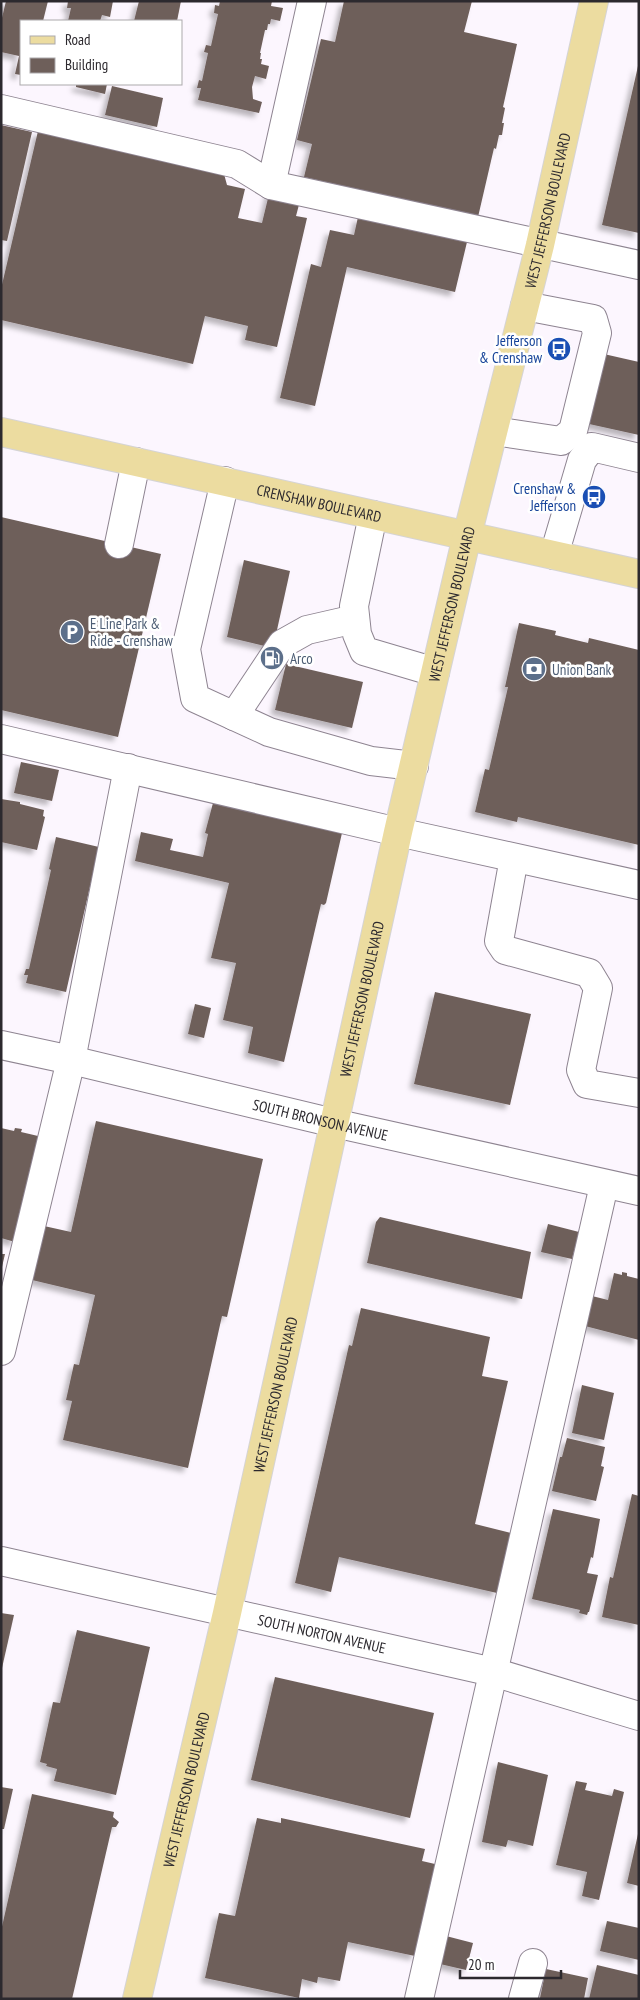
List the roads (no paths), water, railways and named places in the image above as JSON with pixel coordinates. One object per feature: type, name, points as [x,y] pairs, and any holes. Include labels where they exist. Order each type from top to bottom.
[{"type":"main road","name":"WEST JEFFERSON BOULEVARD","points":[[137,1999],[227,1613],[398,832],[467,536],[540,244],[594,1]]},
{"type":"main road","name":"CRENSHAW BOULEVARD","points":[[1,432],[639,574]]},
{"type":"street","points":[[271,185],[312,1]]},
{"type":"street","points":[[1,109],[238,164],[271,185],[639,265]]},
{"type":"street","points":[[525,306],[593,318],[597,333],[573,431],[561,441]]},
{"type":"street","points":[[494,430],[561,441],[582,460]]},
{"type":"street","points":[[554,555],[582,460],[592,447],[639,458]]},
{"type":"street","points":[[118,544],[136,462]]},
{"type":"street","points":[[225,481],[186,649],[195,698],[269,732],[371,761],[414,766]]},
{"type":"street","points":[[372,515],[354,606],[357,634],[364,651],[435,672]]},
{"type":"street","points":[[234,716],[282,644],[307,630],[356,619]]},
{"type":"street","points":[[1,738],[398,832],[639,885]]},
{"type":"street","points":[[1,1352],[71,1060],[128,768]]},
{"type":"street","points":[[514,858],[500,941],[506,950],[589,974],[598,988],[581,1070],[587,1084],[639,1093]]},
{"type":"street","name":"SOUTH BRONSON AVENUE","points":[[1,1045],[604,1185],[639,1191]]},
{"type":"street","points":[[419,1999],[604,1185]]},
{"type":"street","name":"SOUTH NORTON AVENUE","points":[[1,1561],[493,1672],[639,1716]]},
{"type":"street","points":[[523,1999],[533,1963]]},
{"type":"place","name":"Jefferson & Crenshaw","points":[[559,349]]},
{"type":"place","name":"Crenshaw & Jefferson","points":[[594,497]]},
{"type":"place","name":"E Line Park & Ride - Crenshaw","points":[[72,632]]},
{"type":"place","name":"Arco","points":[[272,658]]},
{"type":"place","name":"Union Bank","points":[[534,669]]}]
